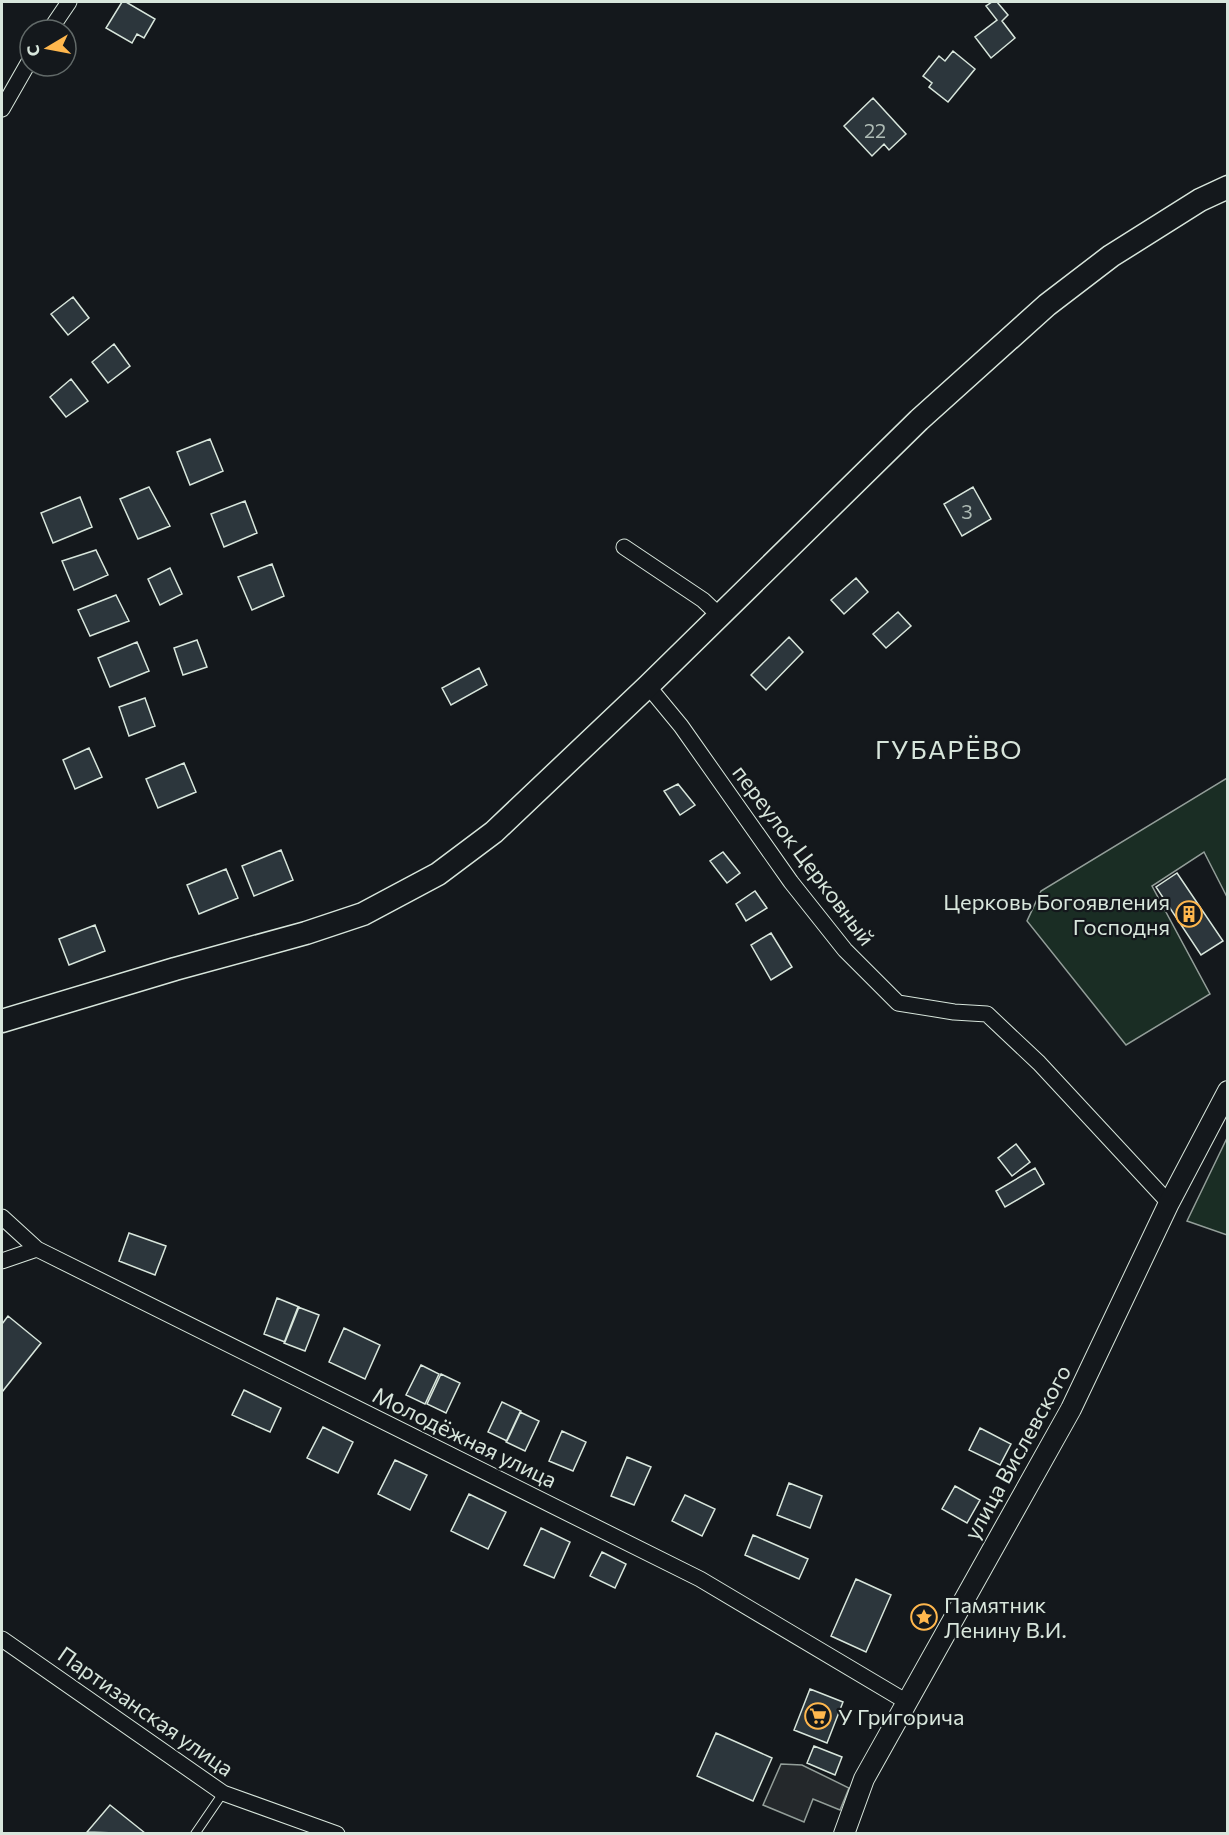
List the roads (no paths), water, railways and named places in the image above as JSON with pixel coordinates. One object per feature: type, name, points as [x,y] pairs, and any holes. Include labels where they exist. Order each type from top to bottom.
[{"type":"main road","points":[[2,1021],[175,969],[306,933],[363,914],[438,874],[494,832],[648,686],[919,420],[1047,305],[1111,255],[1200,200],[1227,187]]},
{"type":"street","points":[[58,18],[69,2]]},
{"type":"street","points":[[2,109],[20,78]]},
{"type":"street","points":[[624,547],[703,600],[720,616]]},
{"type":"street","name":"переулок Церковный","points":[[648,686],[681,726],[798,891],[845,950],[898,1003],[954,1012],[987,1014],[1039,1063],[1169,1203]]},
{"type":"street","name":"улица Вислевского","points":[[844,1833],[864,1779],[1071,1409],[1169,1203],[1227,1091]]},
{"type":"street","name":"Молодёжная улица","points":[[2,1217],[37,1249],[700,1579],[907,1702]]},
{"type":"street","points":[[2,1261],[37,1249]]},
{"type":"street","name":"Партизанская улица","points":[[2,1639],[223,1793],[304,1827],[338,1833]]},
{"type":"lane","points":[[195,1833],[223,1793]]},
{"type":"place","name":"Церковь Богоявления Господня","points":[[1189,914]]},
{"type":"place","name":"Памятник Ленину В.И.","points":[[924,1617]]},
{"type":"place","name":"У Григорича","points":[[818,1716]]},
{"type":"district","name":"ГУБАРЁВО","points":[[949,748]]}]
